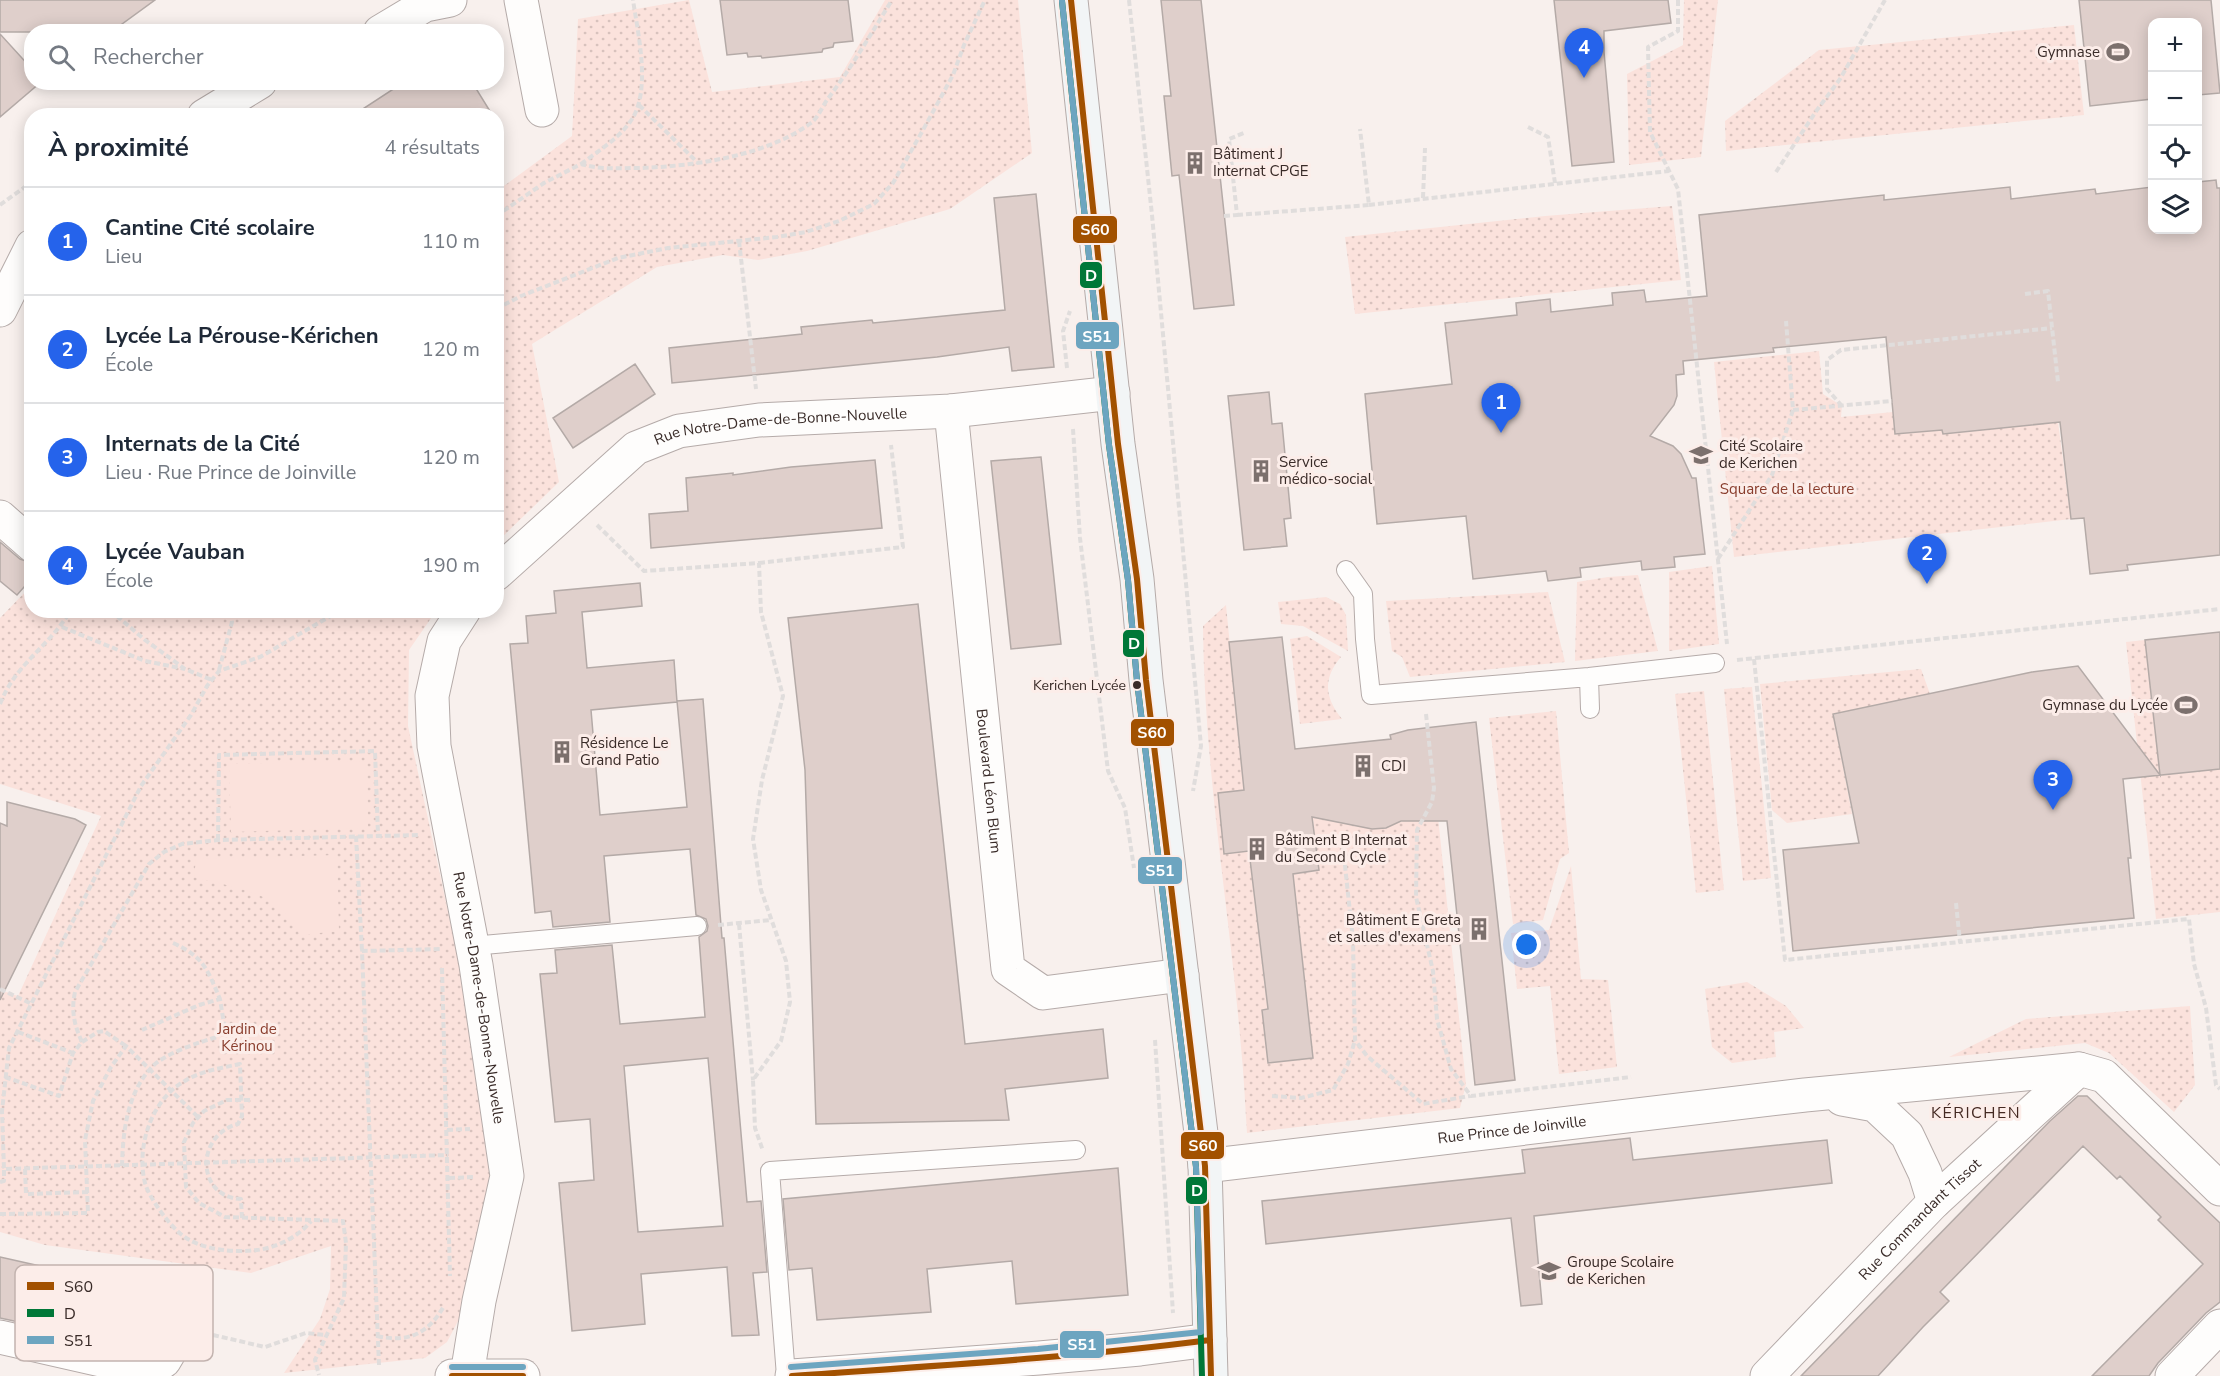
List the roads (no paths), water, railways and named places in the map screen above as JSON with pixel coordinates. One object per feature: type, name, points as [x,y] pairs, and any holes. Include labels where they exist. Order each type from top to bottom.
[{"type":"main road","points":[[1071,0],[1118,444],[1137,579],[1146,680],[1205,1166],[1211,1376]]},
{"type":"street","points":[[393,24],[425,5],[450,0]]},
{"type":"street","points":[[521,0],[542,110]]},
{"type":"street","points":[[217,108],[247,90]]},
{"type":"street","points":[[0,309],[24,262]]},
{"type":"street","name":"Rue Notre-Dame-de-Bonne-Nouvelle","points":[[504,567],[636,448],[679,430],[759,420],[951,411],[1113,393]]},
{"type":"street","name":"Boulevard Léon Blum","points":[[951,411],[1008,969],[1043,993],[1182,975]]},
{"type":"street","points":[[0,517],[24,538]]},
{"type":"street","name":"Rue Notre-Dame-de-Bonne-Nouvelle","points":[[459,618],[444,641],[432,696],[434,746],[474,955],[507,1176],[460,1375]]},
{"type":"street","points":[[2079,1069],[2104,1076],[2220,1189]]},
{"type":"street","name":"Rue Prince de Joinville","points":[[1205,1166],[1820,1094],[2079,1069]]},
{"type":"street","name":"Rue Commandant Tissot","points":[[1767,1376],[1934,1203],[2079,1069]]},
{"type":"street","name":"Rue Prince de Joinville","points":[[1820,1094],[1875,1105],[1906,1135],[1925,1173],[1934,1203]]},
{"type":"street","points":[[2172,1376],[2220,1326]]},
{"type":"street","points":[[0,1337],[15,1340]]},
{"type":"street","points":[[792,1376],[1040,1367],[1210,1340]]},
{"type":"street","points":[[105,1361],[145,1370],[164,1361]]},
{"type":"street","points":[[460,1375],[523,1376]]},
{"type":"lane","points":[[1346,570],[1363,594],[1371,695],[1588,677],[1722,662]]},
{"type":"lane","points":[[1588,677],[1590,709]]},
{"type":"lane","points":[[474,955],[697,926]]},
{"type":"lane","points":[[786,1376],[770,1171],[1076,1150]]},
{"type":"place","name":"Gymnase","points":[[2118,52]]},
{"type":"place","name":"Lycée Vauban","points":[[1584,78]]},
{"type":"place","name":"Bâtiment J Internat CPGE","points":[[1195,163]]},
{"type":"place","name":"Cantine Cité scolaire","points":[[1501,433]]},
{"type":"place","name":"Cité Scolaire de Kerichen","points":[[1701,455]]},
{"type":"place","name":"Service médico-social","points":[[1261,471]]},
{"type":"place","name":"Lycée La Pérouse-Kérichen","points":[[1927,584]]},
{"type":"place","name":"Kerichen Lycée","points":[[1137,685]]},
{"type":"place","name":"Gymnase du Lycée","points":[[2186,705]]},
{"type":"place","name":"Résidence Le Grand Patio","points":[[562,752]]},
{"type":"place","name":"CDI","points":[[1363,766]]},
{"type":"place","name":"Internats de la Cité","points":[[2053,810]]},
{"type":"place","name":"Bâtiment B Internat du Second Cycle","points":[[1257,849]]},
{"type":"place","name":"Bâtiment E Greta et salles d'examens","points":[[1479,929]]},
{"type":"place","name":"Groupe Scolaire de Kerichen","points":[[1549,1271]]},
{"type":"district","name":"KÉRICHEN","points":[[1976,1112]]},
{"type":"park label","name":"Square de la lecture","points":[[1787,489]]},
{"type":"park label","name":"Jardin de Kérinou","points":[[247,1038]]}]
